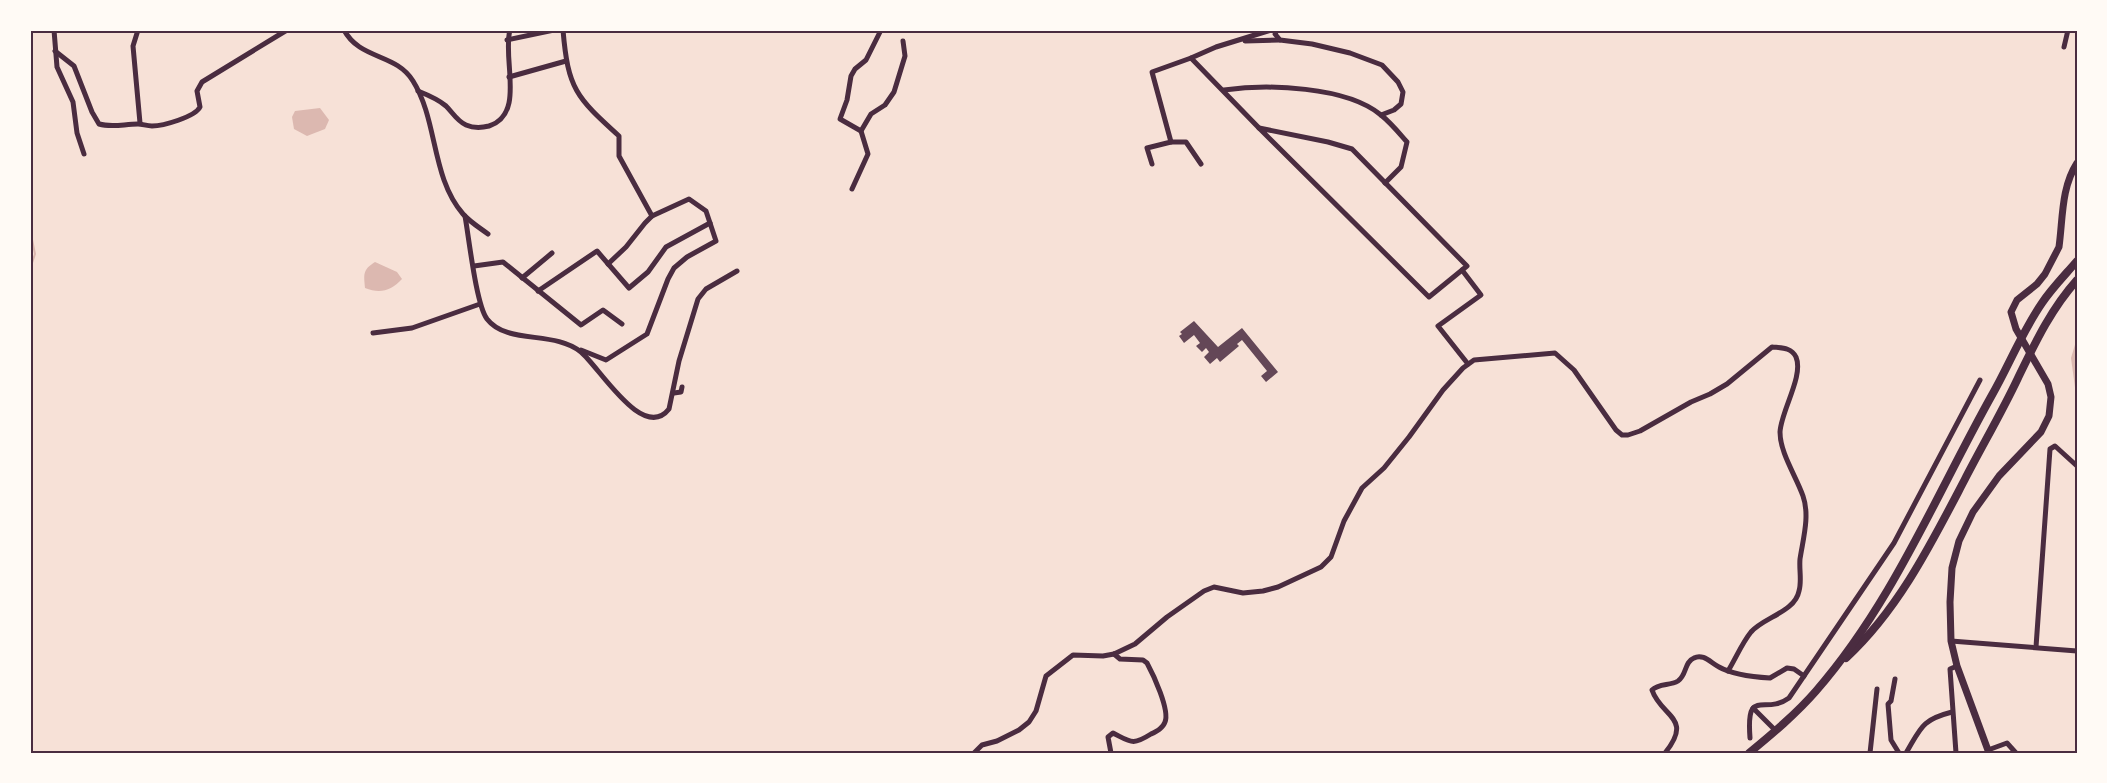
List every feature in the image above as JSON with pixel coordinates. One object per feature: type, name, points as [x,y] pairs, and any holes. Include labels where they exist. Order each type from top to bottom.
[{"type":"main road","points":[[1749,753],[1815,693],[1868,621],[1901,568],[2042,303],[2077,261]]},
{"type":"main road","points":[[1832,671],[1874,628],[1912,576],[2018,378],[2029,353],[2064,296],[2077,280]]},
{"type":"street","points":[[54,30],[57,67],[73,102],[77,133],[84,154]]},
{"type":"street","points":[[138,30],[133,46],[140,123]]},
{"type":"street","points":[[56,51],[74,66],[99,124],[110,126],[140,123],[150,126],[195,113],[200,106],[197,91],[202,82],[287,30]]},
{"type":"street","points":[[344,30],[357,47],[392,62],[411,77],[433,133],[444,178],[453,197],[465,216],[488,234]]},
{"type":"street","points":[[418,91],[443,103],[464,124],[482,127],[497,122],[507,110],[511,94],[507,40],[510,30]]},
{"type":"street","points":[[507,40],[554,30]]},
{"type":"street","points":[[563,30],[566,61],[572,82],[583,101],[619,136],[619,156],[652,216]]},
{"type":"street","points":[[852,189],[868,154],[861,131],[840,119],[847,100],[851,76],[855,69],[866,60],[881,30]]},
{"type":"street","points":[[1171,142],[1152,72],[1271,30]]},
{"type":"street","points":[[1277,30],[1275,34],[1280,40]]},
{"type":"street","points":[[2064,46],[2068,30]]},
{"type":"street","points":[[1232,42],[1260,39],[1312,44],[1350,52],[1382,65],[1398,82],[1403,92],[1401,104],[1394,110],[1381,115]]},
{"type":"street","points":[[861,131],[871,114],[885,105],[894,92],[905,56],[903,41]]},
{"type":"street","points":[[1191,58],[1259,128],[1429,297],[1467,266],[1352,149],[1259,128]]},
{"type":"street","points":[[509,77],[566,61]]},
{"type":"street","points":[[1224,90],[1247,87],[1297,88],[1352,100],[1381,115],[1407,142],[1401,167],[1385,183]]},
{"type":"street","points":[[1401,104],[1410,105]]},
{"type":"street","points":[[1152,164],[1147,148],[1171,142],[1186,142],[1201,164]]},
{"type":"street","points":[[2016,753],[2007,743],[1988,752],[1957,666],[1951,641],[1952,568],[1965,528],[1991,487],[2041,432],[2049,416],[2051,398],[2048,384],[2012,320],[2012,307],[2020,296],[2042,279],[2052,262],[2059,246],[2065,191],[2077,164]]},
{"type":"street","points":[[465,216],[480,304],[486,317],[499,329],[507,332],[555,339],[606,360],[647,334],[674,268],[684,259],[716,241],[706,211],[688,199],[652,216],[608,264]]},
{"type":"street","points":[[538,291],[597,251],[629,288],[648,272],[666,247],[710,223]]},
{"type":"street","points":[[522,278],[552,253]]},
{"type":"street","points":[[474,266],[503,262],[581,325],[603,310],[622,324]]},
{"type":"street","points":[[1462,270],[1481,295],[1438,327],[1468,364]]},
{"type":"street","points":[[576,349],[596,367],[626,402],[643,416],[651,419],[664,416],[674,393],[681,353],[698,299],[706,289],[737,271]]},
{"type":"street","points":[[373,333],[412,328],[480,304]]},
{"type":"street","points":[[974,753],[982,745],[1019,730],[1029,722],[1036,711],[1046,676],[1073,655],[1095,657],[1114,654],[1135,644],[1167,617],[1204,591],[1214,587],[1243,593],[1263,591],[1278,587],[1321,567],[1331,557],[1344,521],[1362,488],[1384,468],[1443,390],[1474,360],[1556,353],[1574,370],[1616,430],[1622,435],[1628,435],[1710,394],[1772,347],[1792,351],[1797,358],[1795,381],[1780,430],[1781,444],[1805,499],[1806,530],[1800,561],[1800,590],[1796,599],[1752,631],[1728,671]]},
{"type":"street","points":[[1750,738],[1749,716],[1753,708],[1783,702],[1789,698],[1894,543],[1980,380]]},
{"type":"street","points":[[674,393],[681,392],[682,387]]},
{"type":"street","points":[[2036,647],[2050,449],[2055,446],[2077,466]]},
{"type":"street","points":[[1951,641],[2077,651]]},
{"type":"street","points":[[1111,753],[1108,737],[1113,733],[1126,741],[1139,742],[1159,730],[1166,721],[1163,701],[1147,663],[1143,660],[1120,659],[1114,654]]},
{"type":"street","points":[[1665,753],[1676,735],[1675,721],[1657,700],[1652,690],[1655,687],[1678,681],[1683,676],[1690,660],[1697,656],[1728,671],[1770,678],[1787,668],[1794,669],[1804,676]]},
{"type":"street","points":[[1956,753],[1950,669],[1957,666]]},
{"type":"street","points":[[1895,679],[1891,701],[1888,704],[1891,740],[1899,753]]},
{"type":"street","points":[[1870,753],[1877,689]]},
{"type":"street","points":[[1753,708],[1775,730]]},
{"type":"street","points":[[1906,753],[1917,731],[1928,721],[1936,716],[1952,712]]},
{"type":"shaded area","points":[[320,108],[329,120],[325,129],[307,136],[294,129],[292,117],[295,111]]},
{"type":"shaded area","points":[[375,262],[397,272],[402,279],[385,290],[376,291],[365,288],[365,273]]},
{"type":"shaded area","points":[[2077,338],[2077,402],[2071,358]]},
{"type":"building","points":[[1194,321],[1218,347],[1242,328],[1278,372],[1266,382],[1261,376],[1267,371],[1242,340],[1237,344],[1239,346],[1220,362],[1217,358],[1210,364],[1204,357],[1209,352],[1206,348],[1202,352],[1196,346],[1200,343],[1194,335],[1184,343],[1179,336],[1182,334],[1180,332]]},
{"type":"waterway","points":[[30,141],[30,150]]},
{"type":"waterway","points":[[30,230],[35,254],[30,269]]}]
